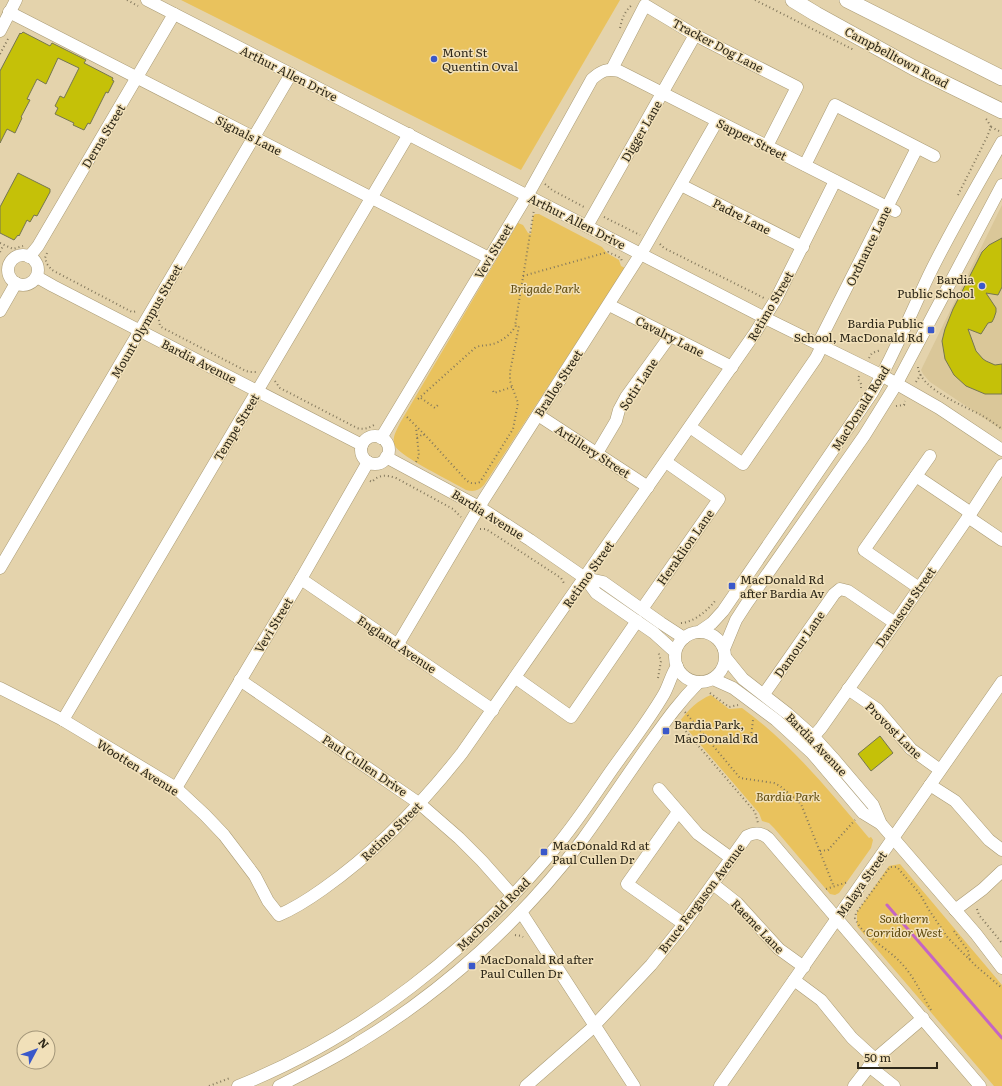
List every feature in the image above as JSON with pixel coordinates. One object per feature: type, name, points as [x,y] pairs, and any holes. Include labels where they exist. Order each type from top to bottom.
[{"type":"main road","name":"Campbelltown Road","points":[[793,0],[914,68],[1002,111]]},
{"type":"main road","points":[[847,0],[1002,78]]},
{"type":"street","points":[[0,31],[16,0]]},
{"type":"street","name":"Arthur Allen Drive","points":[[144,4],[174,14],[765,318],[897,383],[939,408],[1002,450]]},
{"type":"street","name":"Tracker Dog Lane","points":[[610,69],[645,5],[695,34],[796,87],[767,146]]},
{"type":"street","name":"Signals Lane","points":[[10,12],[489,258]]},
{"type":"street","name":"Derna Street","points":[[30,256],[38,246],[138,78],[174,14]]},
{"type":"street","name":"Digger Lane","points":[[587,226],[695,34]]},
{"type":"street","name":"Sapper Street","points":[[610,69],[619,71],[891,209]]},
{"type":"street","name":"Vevi Street","points":[[381,438],[489,258],[592,79],[598,73],[610,69]]},
{"type":"street","name":"Mount Olympus Street","points":[[0,568],[291,74]]},
{"type":"street","points":[[805,165],[835,105],[934,156]]},
{"type":"street","name":"Brallos Street","points":[[398,644],[479,506],[641,254],[717,121]]},
{"type":"street","name":"Tempe Street","points":[[62,720],[408,134]]},
{"type":"street","name":"MacDonald Road","points":[[699,632],[712,623],[722,611],[883,376],[929,275],[1002,142]]},
{"type":"street","name":"Ordnance Lane","points":[[690,427],[744,464],[816,358],[820,345],[891,209],[918,148]]},
{"type":"street","name":"Retimo Street","points":[[279,915],[294,908],[340,876],[384,839],[420,804],[462,753],[494,710],[732,368],[765,318],[803,247],[835,181]]},
{"type":"street","name":"Padre Lane","points":[[681,185],[803,247]]},
{"type":"street","name":"MacDonald Road","points":[[725,654],[736,620],[864,436],[897,383],[1002,185]]},
{"type":"street","points":[[25,255],[30,256],[38,267],[37,277],[30,284],[26,285],[16,283],[12,281],[5,261],[25,255]]},
{"type":"street","name":"Bardia Avenue","points":[[37,277],[362,445]]},
{"type":"street","points":[[0,311],[16,283]]},
{"type":"street","name":"Cavalry Lane","points":[[609,305],[732,368]]},
{"type":"street","name":"Sotir Lane","points":[[597,453],[616,422],[619,410],[626,398],[670,336]]},
{"type":"street","name":"Artillery Street","points":[[538,415],[648,487]]},
{"type":"street","points":[[372,436],[381,438],[387,444],[388,449],[386,457],[384,460],[376,464],[368,462],[363,456],[362,445],[372,436]]},
{"type":"street","points":[[919,588],[864,550],[930,456]]},
{"type":"street","name":"Bardia Avenue","points":[[386,457],[479,506],[585,578],[596,592],[654,633],[676,652]]},
{"type":"street","name":"Vevi Street","points":[[176,788],[368,462]]},
{"type":"street","name":"Heraklion Lane","points":[[642,609],[719,499],[666,462]]},
{"type":"street","name":"Damascus Street","points":[[805,746],[814,737],[919,588],[1002,465]]},
{"type":"street","points":[[916,476],[1002,540]]},
{"type":"street","name":"England Avenue","points":[[301,578],[494,710]]},
{"type":"street","name":"Bardia Avenue","points":[[585,578],[603,582],[684,638]]},
{"type":"street","name":"Damour Lane","points":[[764,694],[834,594],[840,589],[848,591],[894,623]]},
{"type":"street","points":[[516,678],[571,717],[637,621]]},
{"type":"street","points":[[699,632],[715,636],[721,642],[725,654],[724,666],[720,673],[713,679],[706,682],[692,681],[680,672],[675,659],[678,644],[684,638],[691,633],[699,632]]},
{"type":"street","name":"Bardia Avenue","points":[[725,654],[743,679],[764,694],[814,737],[873,805],[881,824],[976,934],[1002,968]]},
{"type":"street","name":"MacDonald Road","points":[[234,1082],[280,1067],[318,1048],[392,1001],[436,967],[479,930],[513,896],[557,846],[663,695],[677,666]]},
{"type":"street","name":"Bardia Avenue","points":[[713,679],[733,688],[747,697],[776,720],[805,746],[863,813],[881,824]]},
{"type":"street","name":"Paul Cullen Drive","points":[[240,680],[420,804],[459,838],[513,896]]},
{"type":"street","name":"MacDonald Road","points":[[279,1086],[339,1055],[405,1012],[455,974],[490,942],[541,890],[582,840],[677,704],[699,682]]},
{"type":"street","name":"Malaya Street","points":[[720,1086],[1002,682]]},
{"type":"street","name":"Wootten Avenue","points":[[0,688],[62,720],[176,788],[224,835],[251,871],[268,901],[279,915]]},
{"type":"street","name":"Provost Lane","points":[[848,689],[877,709],[915,753],[940,770]]},
{"type":"street","points":[[930,785],[954,801],[989,840],[1002,850]]},
{"type":"street","points":[[658,788],[698,834],[732,858]]},
{"type":"street","points":[[678,812],[627,884],[684,924]]},
{"type":"street","name":"Bruce Ferguson Avenue","points":[[526,1086],[595,1025],[651,965],[684,924],[747,836],[753,833],[763,834],[768,838],[838,918],[928,1015],[980,1086]]},
{"type":"street","points":[[955,910],[1002,871]]},
{"type":"street","name":"Raeme Lane","points":[[713,884],[737,903],[779,949],[804,967]]},
{"type":"street","points":[[521,912],[634,1086]]},
{"type":"street","points":[[794,980],[821,1000],[872,1062],[894,1086]]},
{"type":"street","points":[[854,1086],[872,1062],[928,1015]]},
{"type":"path","points":[[127,0],[144,4]]},
{"type":"path","points":[[956,198],[987,136],[990,127],[987,120]]},
{"type":"path","points":[[990,127],[1002,132]]},
{"type":"path","points":[[417,400],[476,347],[494,344],[513,330],[515,326],[534,210],[541,214]]},
{"type":"path","points":[[0,244],[13,249],[18,248],[27,242]]},
{"type":"path","points":[[659,243],[664,248],[762,298],[767,298]]},
{"type":"path","points":[[0,252],[3,245]]},
{"type":"path","points":[[608,250],[613,254]]},
{"type":"path","points":[[47,251],[47,264],[59,274],[132,312],[141,310]]},
{"type":"path","points":[[523,276],[608,252],[621,258],[623,264]]},
{"type":"path","points":[[158,320],[162,328],[246,371],[254,373],[257,371]]},
{"type":"path","points":[[410,412],[407,418],[426,436],[466,480],[475,484],[480,482],[513,429],[518,403],[510,380],[510,372],[519,326],[515,326]]},
{"type":"path","points":[[872,353],[881,350]]},
{"type":"path","points":[[918,368],[926,381],[939,392],[961,406],[981,415],[1002,429]]},
{"type":"path","points":[[858,379],[861,389],[859,393]]},
{"type":"path","points":[[275,380],[280,388],[357,428],[367,429],[372,427],[379,420]]},
{"type":"path","points":[[493,391],[512,387]]},
{"type":"path","points":[[420,398],[435,408],[438,405]]},
{"type":"path","points":[[893,408],[896,405],[904,405]]},
{"type":"path","points":[[416,427],[419,456]]},
{"type":"path","points":[[417,438],[423,434],[426,436]]},
{"type":"path","points":[[372,482],[379,477],[388,475],[396,478],[453,509],[461,518]]},
{"type":"path","points":[[480,529],[486,529],[562,578],[566,588]]},
{"type":"path","points":[[676,623],[684,623],[695,618],[704,612],[719,597]]},
{"type":"path","points":[[655,647],[658,650],[661,661],[657,680]]},
{"type":"path","points":[[704,696],[715,692]]},
{"type":"path","points":[[710,693],[729,707],[742,704],[735,700]]},
{"type":"path","points":[[684,712],[740,778],[774,783],[801,804],[834,886]]},
{"type":"path","points":[[751,737],[753,720],[757,715]]},
{"type":"path","points":[[677,722],[755,812],[758,821]]},
{"type":"path","points":[[820,851],[828,850],[856,818]]},
{"type":"path","points":[[752,821],[762,822]]},
{"type":"path","points":[[928,1015],[906,968],[892,954],[869,936],[855,918],[856,913],[890,867],[897,867],[916,888],[928,910],[948,938],[971,962],[1002,988]]},
{"type":"path","points":[[829,894],[825,889],[848,882],[844,888]]},
{"type":"path","points":[[977,909],[979,915],[1002,943]]},
{"type":"path","points":[[954,931],[968,951],[971,962]]},
{"type":"path","points":[[512,935],[517,934],[526,940]]},
{"type":"path","points":[[209,1086],[234,1082]]},
{"type":"shaded area","name":"Bardia Public School","points":[[1002,205],[1002,430],[930,382],[921,370]]},
{"type":"green space","name":"Mont St Quentin Oval","points":[[181,0],[620,0],[521,170]]},
{"type":"green space","name":"Brigade Park","points":[[535,214],[539,214],[602,247],[607,253],[619,260],[621,266],[625,268],[484,485],[480,489],[471,491],[466,490],[399,451],[395,446],[394,437],[400,423],[518,223],[523,225],[528,233],[531,234],[533,216]]},
{"type":"green space","name":"Bardia Park","points":[[711,695],[729,709],[742,708],[777,737],[810,769],[869,838],[871,837],[873,840],[871,848],[839,893],[835,895],[830,894],[774,828],[769,823],[762,821],[759,813],[680,721],[694,706]]},
{"type":"green space","name":"Southern Corridor West","points":[[900,864],[1002,985],[1002,1086],[994,1086],[857,926],[857,912],[889,866]]},
{"type":"building","points":[[23,32],[50,46],[52,43],[86,60],[84,63],[113,78],[112,80],[114,81],[108,93],[106,92],[90,124],[88,123],[84,130],[73,125],[74,123],[55,114],[58,108],[55,106],[60,96],[64,98],[79,68],[58,58],[46,84],[37,79],[27,99],[30,100],[15,133],[7,129],[0,143],[0,71],[20,33],[21,34]]},
{"type":"building","points":[[18,173],[50,189],[50,192],[37,216],[34,215],[30,222],[27,220],[19,236],[18,235],[14,240],[0,233],[0,207]]},
{"type":"building","points":[[1002,238],[1002,287],[998,295],[986,293],[996,308],[994,318],[992,322],[988,323],[981,334],[968,329],[976,351],[983,359],[995,365],[1002,364],[1002,394],[985,394],[966,386],[954,375],[945,359],[942,341],[953,309],[982,252],[989,245]]},
{"type":"building","points":[[880,736],[893,753],[871,771],[858,754]]},
{"type":"waterway","points":[[887,905],[1002,1038]]},
{"type":"place","name":"Mont St Quentin Oval","points":[[434,59]]},
{"type":"place","name":"Bardia Public School","points":[[982,286]]},
{"type":"place","name":"Bardia Public School, MacDonald Rd","points":[[931,330]]},
{"type":"place","name":"MacDonald Rd after Bardia Av","points":[[732,586]]},
{"type":"place","name":"Bardia Park, MacDonald Rd","points":[[666,731]]},
{"type":"place","name":"MacDonald Rd at Paul Cullen Dr","points":[[544,852]]},
{"type":"place","name":"MacDonald Rd after Paul Cullen Dr","points":[[472,966]]}]
